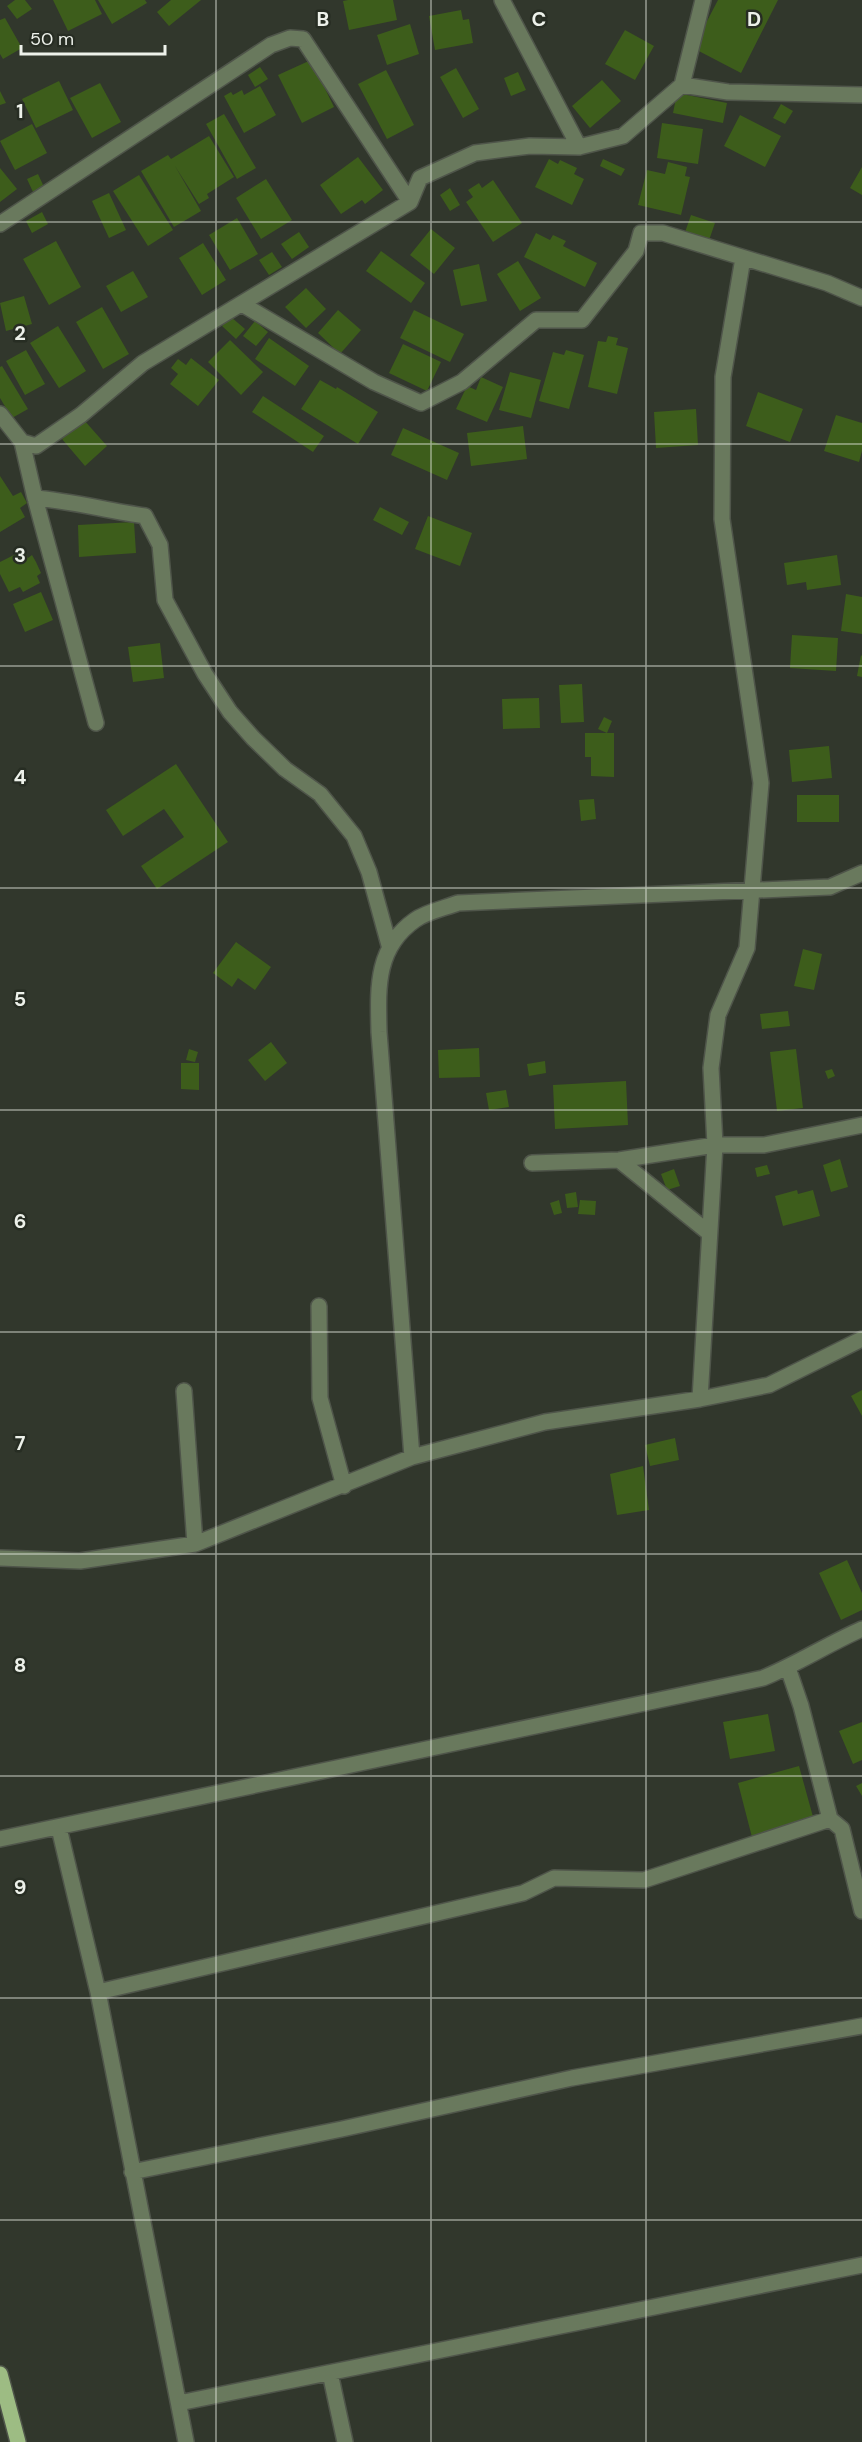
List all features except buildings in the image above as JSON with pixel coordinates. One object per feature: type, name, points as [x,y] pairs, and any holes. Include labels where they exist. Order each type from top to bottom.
[{"type":"main road","points":[[0,2374],[18,2442]]},
{"type":"street","points":[[502,0],[579,147]]},
{"type":"street","points":[[22,442],[36,446],[81,415],[143,363],[410,202],[420,178],[476,153],[530,146],[579,147],[623,136],[682,85],[703,0]]},
{"type":"street","points":[[0,224],[271,45],[290,38],[303,39],[410,202]]},
{"type":"street","points":[[682,85],[728,92],[862,95]]},
{"type":"street","points":[[242,304],[374,382],[420,403],[462,382],[536,320],[582,320],[636,251],[641,233],[663,233],[827,283],[862,298]]},
{"type":"street","points":[[700,1399],[715,1145],[711,1068],[718,1015],[747,948],[761,783],[722,519],[723,377],[743,258]]},
{"type":"street","points":[[0,414],[22,442],[96,723]]},
{"type":"street","points":[[35,498],[74,501],[146,516],[160,545],[165,600],[205,674],[230,712],[252,738],[285,769],[320,794],[354,836],[369,872],[389,945]]},
{"type":"street","points":[[412,1457],[379,1032],[378,983],[389,945],[416,919],[458,903],[830,887],[862,873]]},
{"type":"street","points":[[532,1163],[619,1160],[715,1145],[764,1145],[862,1125]]},
{"type":"street","points":[[619,1160],[709,1233]]},
{"type":"street","points":[[319,1306],[320,1398],[344,1486]]},
{"type":"street","points":[[0,1558],[80,1562],[195,1544],[412,1457],[545,1422],[700,1399],[769,1385],[862,1339]]},
{"type":"street","points":[[184,1391],[195,1544]]},
{"type":"street","points":[[0,1839],[763,1678],[788,1668],[830,1643],[862,1629]]},
{"type":"street","points":[[788,1668],[801,1706],[830,1819],[842,1829],[862,1911]]},
{"type":"street","points":[[98,1992],[523,1893],[554,1878],[644,1880],[830,1819]]},
{"type":"street","points":[[59,1828],[98,1992],[186,2442]]},
{"type":"street","points":[[132,2172],[342,2129],[572,2078],[862,2026]]},
{"type":"street","points":[[179,2403],[862,2265]]},
{"type":"street","points":[[330,2373],[345,2442]]}]
